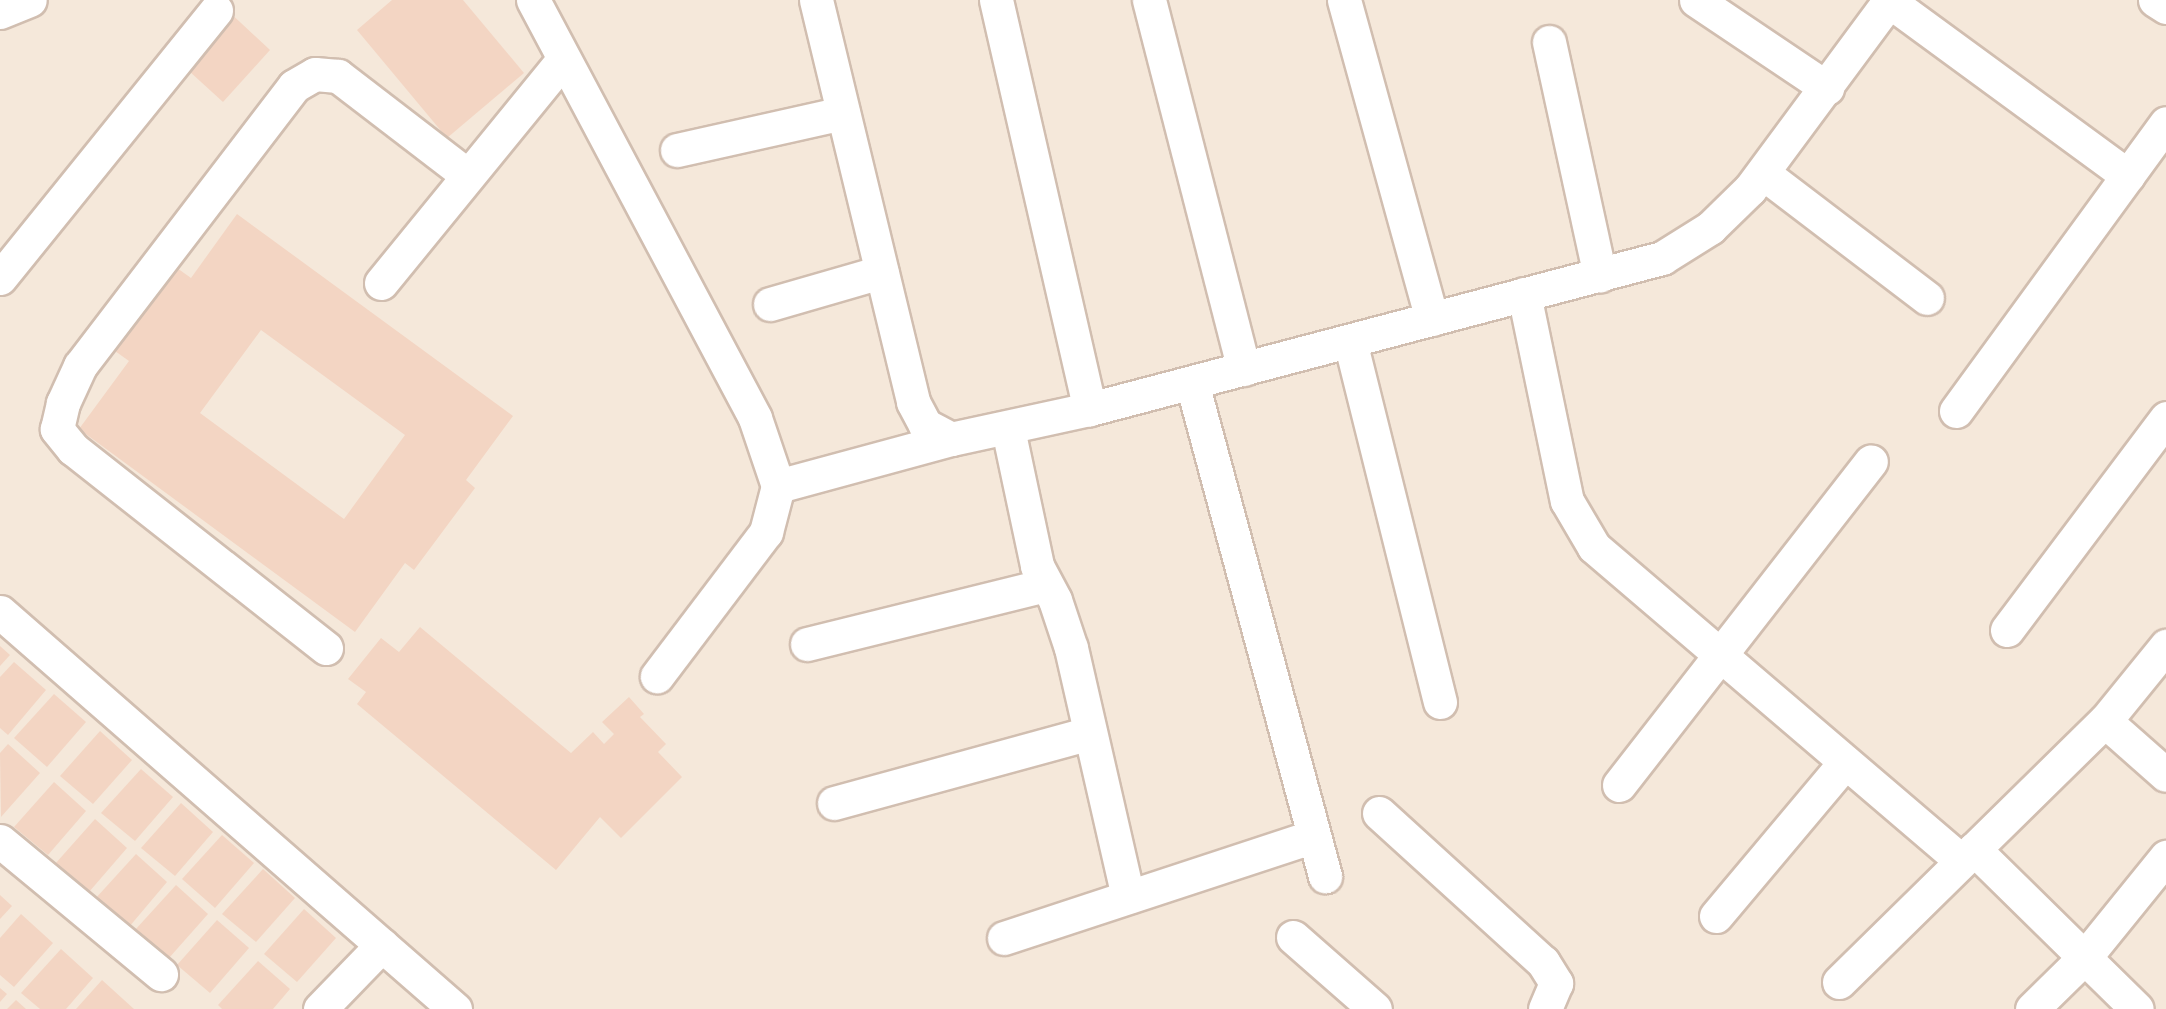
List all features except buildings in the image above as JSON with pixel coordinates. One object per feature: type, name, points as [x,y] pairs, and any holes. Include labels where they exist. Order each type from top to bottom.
[{"type":"street","points":[[0,12],[30,0]]},
{"type":"street","points":[[533,0],[755,418],[778,486],[766,532],[657,676]]},
{"type":"street","points":[[816,0],[913,402],[925,425],[951,440]]},
{"type":"street","points":[[996,0],[1090,409]]},
{"type":"street","points":[[1149,0],[1244,369]]},
{"type":"street","points":[[1344,0],[1432,319]]},
{"type":"street","points":[[1696,0],[1827,88]]},
{"type":"street","points":[[2155,0],[2166,7]]},
{"type":"street","points":[[778,486],[951,440],[1008,429],[1192,383],[1600,275],[1671,252],[1710,228],[1762,173],[1827,88],[1889,1],[2128,176]]},
{"type":"street","points":[[5,262],[216,10]]},
{"type":"street","points":[[1549,42],[1600,275]]},
{"type":"street","points":[[381,283],[564,58]]},
{"type":"street","points":[[326,648],[72,449],[57,429],[63,403],[80,366],[294,86],[315,74],[338,76],[467,175]]},
{"type":"street","points":[[676,150],[843,112]]},
{"type":"street","points":[[1956,411],[2166,123]]},
{"type":"street","points":[[1762,173],[1927,298]]},
{"type":"street","points":[[770,304],[881,272]]},
{"type":"street","points":[[1524,294],[1567,501],[1576,523],[1594,547],[1845,762],[1967,855],[2085,957],[2138,1009]]},
{"type":"street","points":[[1350,341],[1440,702]]},
{"type":"street","points":[[1192,383],[1325,876]]},
{"type":"street","points":[[1008,429],[1037,566],[1045,585],[1055,600],[1071,648],[1128,897]]},
{"type":"street","points":[[2007,630],[2162,433]]},
{"type":"street","points":[[1619,785],[1871,461]]},
{"type":"street","points":[[807,644],[1045,585]]},
{"type":"street","points":[[0,612],[455,1009]]},
{"type":"street","points":[[1839,982],[2106,721],[2166,646]]},
{"type":"street","points":[[2106,721],[2166,775]]},
{"type":"street","points":[[834,802],[1090,733]]},
{"type":"street","points":[[1716,916],[1845,762]]},
{"type":"street","points":[[1379,813],[1543,962],[1556,983],[1545,1009]]},
{"type":"street","points":[[1004,938],[1314,836]]},
{"type":"street","points":[[0,842],[161,974]]},
{"type":"street","points":[[2032,1009],[2085,957],[2166,856]]},
{"type":"street","points":[[1293,937],[1375,1009]]},
{"type":"street","points":[[320,1009],[382,945]]},
{"type":"shaded area","points":[[0,0],[2166,0],[2166,1009],[0,1009]]}]
